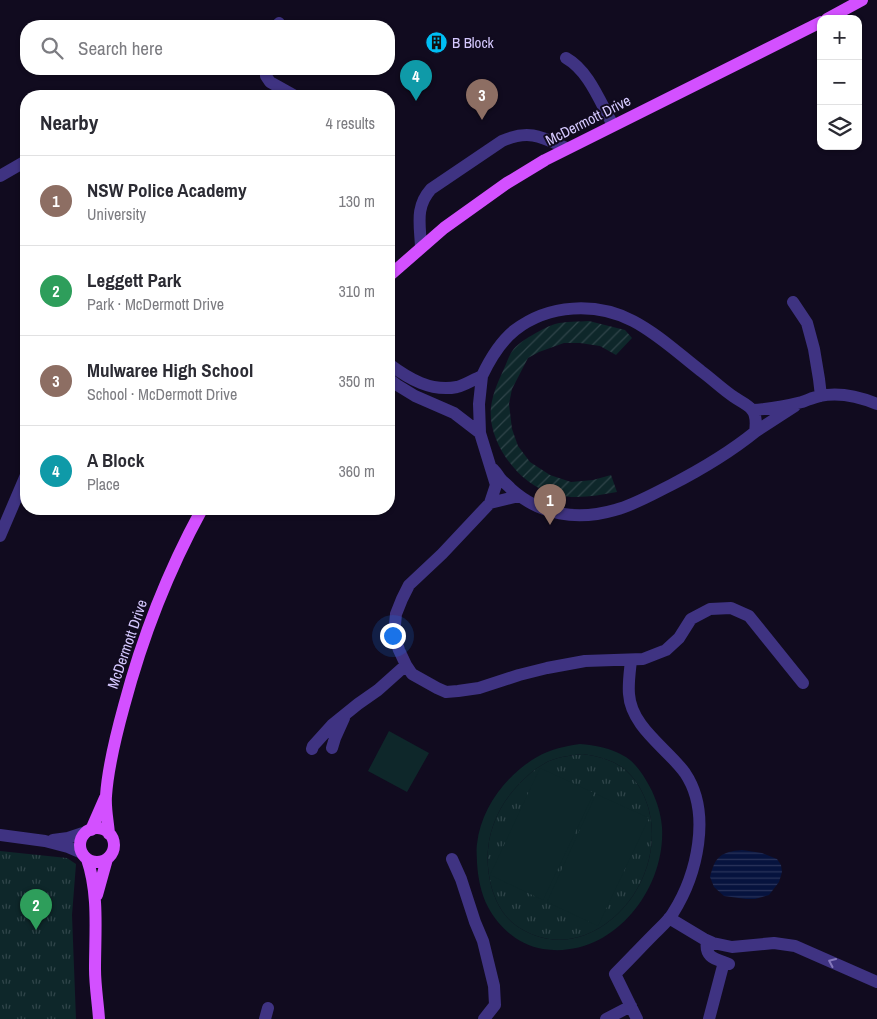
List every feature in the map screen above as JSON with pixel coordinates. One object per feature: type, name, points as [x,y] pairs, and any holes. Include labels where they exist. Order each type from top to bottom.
[{"type":"main road","points":[[834,15],[862,0]]},
{"type":"main road","name":"McDermott Drive","points":[[395,271],[452,222],[507,183],[545,160],[817,24]]},
{"type":"main road","name":"McDermott Drive","points":[[109,834],[106,796],[114,742],[142,646],[177,557],[199,515]]},
{"type":"main road","name":"McDermott Drive","points":[[89,831],[106,796]]},
{"type":"main road","points":[[96,899],[107,859],[114,844],[109,834],[101,829],[89,831],[83,837],[80,847],[91,871],[96,899],[95,972],[99,1019]]},
{"type":"main road","points":[[85,856],[91,861],[100,862],[107,859]]},
{"type":"street","points":[[566,58],[586,76],[613,125]]},
{"type":"street","points":[[266,75],[270,82],[284,90]]},
{"type":"street","points":[[422,247],[419,218],[421,206],[425,196],[432,189],[502,141],[513,136],[522,134],[542,137],[566,148]]},
{"type":"street","points":[[0,176],[20,164]]},
{"type":"street","points":[[793,302],[807,323],[818,371],[821,396]]},
{"type":"street","points":[[755,432],[756,420],[752,410],[658,337],[634,322],[615,313],[594,308],[577,308],[550,313],[525,323],[503,341],[482,376],[479,404],[480,433],[496,485],[490,503],[442,554],[409,585],[396,614],[394,635],[399,650],[412,674],[431,686],[446,692],[467,691],[519,674],[585,661],[643,659],[666,650],[679,638],[691,619],[710,609],[731,608],[749,616],[804,683]]},
{"type":"street","points":[[395,369],[419,383],[434,387],[458,386],[482,376]]},
{"type":"street","points":[[395,383],[415,396],[454,413],[480,433]]},
{"type":"street","points":[[752,410],[769,409],[832,394],[865,399],[877,404]]},
{"type":"street","points":[[490,465],[500,478],[519,496],[543,509],[563,515],[586,516],[615,510],[644,499],[706,466],[801,402]]},
{"type":"street","points":[[0,536],[20,489]]},
{"type":"street","points":[[490,503],[519,496]]},
{"type":"street","points":[[631,660],[629,695],[634,711],[648,734],[684,772],[695,790],[700,817],[698,849],[690,879],[672,915],[615,974],[637,1019]]},
{"type":"street","points":[[312,749],[332,725],[378,690],[406,665]]},
{"type":"street","points":[[332,748],[346,714]]},
{"type":"street","points":[[0,835],[46,840],[68,838],[89,831]]},
{"type":"street","points":[[46,840],[68,847],[85,856]]},
{"type":"street","points":[[452,859],[483,941],[494,986],[496,1005],[484,1019]]},
{"type":"street","points":[[669,918],[707,941],[722,946],[732,947],[774,943],[795,946],[877,982]]},
{"type":"street","points":[[707,941],[707,953],[713,958],[726,963],[712,1014]]},
{"type":"street","points":[[606,1019],[631,1006]]},
{"type":"green space","points":[[589,321],[625,330],[632,338],[616,355],[600,346],[580,343],[564,343],[539,352],[528,358],[512,389],[509,404],[512,429],[518,446],[530,462],[550,475],[571,482],[593,480],[611,475],[617,492],[585,497],[561,496],[540,489],[528,482],[517,472],[500,448],[494,434],[491,407],[493,396],[510,355],[520,343],[555,324]]},
{"type":"green space","points":[[389,731],[429,753],[407,792],[368,771]]},
{"type":"green space","points":[[580,744],[619,753],[637,767],[644,776],[659,808],[662,827],[661,851],[655,875],[644,897],[630,916],[612,932],[591,944],[568,950],[543,949],[526,944],[518,939],[504,928],[493,915],[480,886],[478,874],[477,844],[479,831],[490,805],[505,783],[515,773],[542,754],[558,748]],"holes":[[[582,754],[611,761],[627,771],[639,786],[650,816],[652,837],[649,857],[643,877],[633,896],[620,912],[604,925],[576,938],[558,940],[539,937],[514,924],[503,912],[496,899],[489,874],[488,846],[491,833],[501,807],[509,795],[536,769],[551,760],[561,757]]]},
{"type":"green space","points":[[582,754],[611,761],[627,771],[639,786],[650,816],[652,837],[649,857],[643,877],[633,896],[620,912],[604,925],[576,938],[548,939],[531,934],[514,924],[500,908],[492,889],[489,874],[488,846],[495,820],[501,807],[522,781],[533,771],[551,760]]},
{"type":"green space","points":[[540,768],[594,793],[543,900],[490,875]]},
{"type":"green space","points":[[596,794],[649,818],[598,926],[547,902]]},
{"type":"green space","points":[[0,851],[67,858],[76,864],[72,915],[76,1019],[0,1019]]},
{"type":"water","points":[[742,850],[762,853],[777,859],[781,865],[782,872],[779,882],[769,895],[755,899],[724,896],[714,887],[710,877],[714,864],[720,856]]},
{"type":"place","name":"B Block","points":[[436,42]]},
{"type":"place","name":"A Block","points":[[416,101]]},
{"type":"place","name":"Mulwaree High School","points":[[482,120]]},
{"type":"place","name":"NSW Police Academy","points":[[550,525]]},
{"type":"place","name":"Leggett Park","points":[[36,930]]}]
